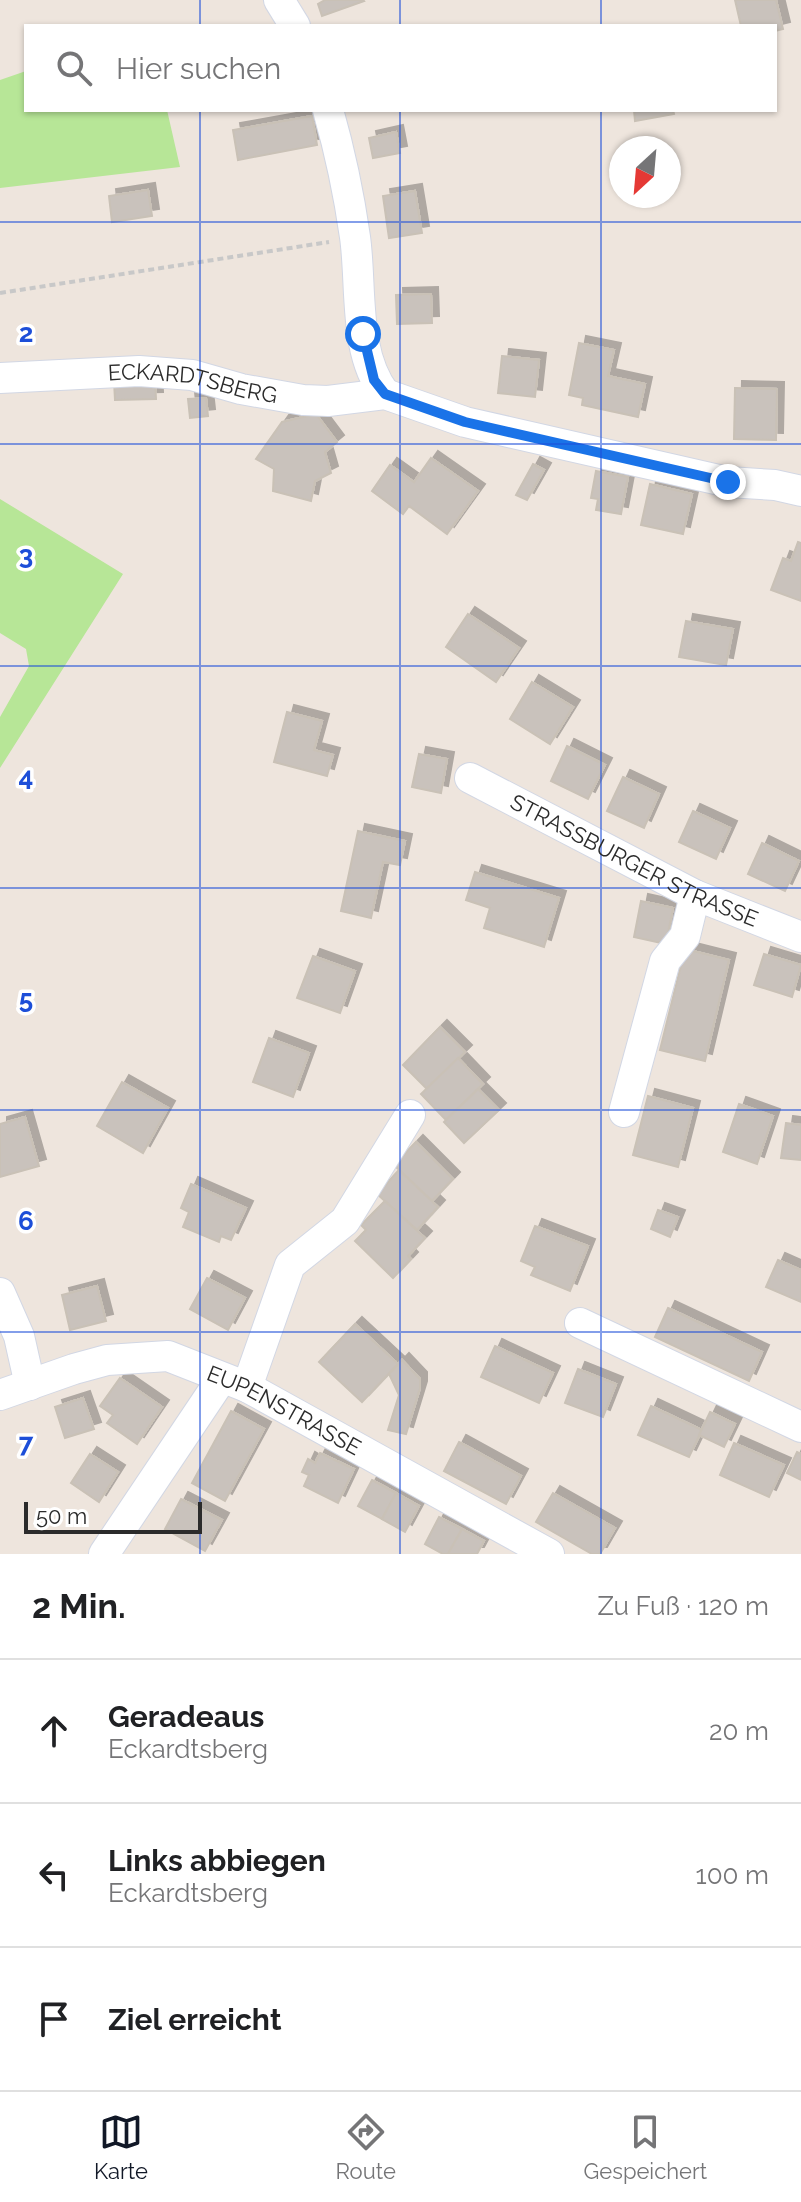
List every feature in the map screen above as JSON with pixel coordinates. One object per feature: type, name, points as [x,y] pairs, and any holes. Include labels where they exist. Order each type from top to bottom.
[{"type":"street","points":[[279,0],[294,24]]},
{"type":"street","points":[[329,112],[338,144],[355,238],[363,334],[374,380],[385,394]]},
{"type":"street","name":"ECKARDTSBERG","points":[[0,378],[139,371],[192,375],[241,389],[303,400],[328,401],[385,394],[465,422],[728,482],[775,485],[801,491]]},
{"type":"street","name":"STRASSBURGER STRASSE","points":[[470,778],[695,895],[801,937]]},
{"type":"street","points":[[624,1112],[665,961],[685,936],[695,895]]},
{"type":"street","points":[[104,1554],[235,1383],[290,1265],[345,1221],[410,1115]]},
{"type":"street","points":[[0,1293],[19,1336],[30,1385]]},
{"type":"street","points":[[580,1323],[801,1427]]},
{"type":"street","name":"EUPENSTRASSE","points":[[0,1395],[107,1360],[168,1356],[235,1383],[549,1554]]},
{"type":"path","points":[[0,293],[355,238]]},
{"type":"green space","points":[[24,72],[24,112],[167,112],[180,167],[0,188],[0,80]]},
{"type":"green space","points":[[0,499],[123,574],[0,768],[0,717],[29,666],[26,649],[0,633]]},
{"type":"building","points":[[325,0],[364,1],[322,16],[318,4]]},
{"type":"building","points":[[735,0],[776,0],[783,29],[777,30],[777,24],[741,24]]},
{"type":"building","points":[[634,112],[674,114],[635,121]]},
{"type":"building","points":[[312,116],[317,145],[238,160],[233,130]]},
{"type":"building","points":[[396,132],[400,153],[373,158],[369,138]]},
{"type":"building","points":[[148,190],[152,216],[112,222],[109,196]]},
{"type":"building","points":[[415,191],[422,233],[389,238],[383,196]]},
{"type":"building","points":[[431,294],[432,323],[397,324],[396,295]]},
{"type":"building","points":[[579,343],[614,350],[608,376],[645,384],[638,417],[582,405],[583,398],[569,395]]},
{"type":"building","points":[[502,356],[539,360],[535,397],[498,393]]},
{"type":"building","points":[[155,379],[156,399],[115,400],[114,381]]},
{"type":"building","points":[[735,388],[777,389],[776,440],[734,439]]},
{"type":"building","points":[[206,398],[208,416],[190,418],[188,399]]},
{"type":"building","points":[[316,414],[337,442],[325,452],[331,473],[315,481],[311,501],[273,491],[274,469],[256,459],[282,422]]},
{"type":"building","points":[[431,458],[478,491],[447,534],[409,506],[403,514],[372,491],[390,465],[414,482]]},
{"type":"building","points":[[533,464],[544,470],[527,500],[516,495]]},
{"type":"building","points":[[596,471],[628,477],[621,514],[596,510],[598,499],[591,498]]},
{"type":"building","points":[[650,484],[692,494],[683,534],[641,525]]},
{"type":"building","points":[[798,542],[801,543],[801,601],[771,590],[783,558],[791,561]]},
{"type":"building","points":[[468,614],[519,648],[496,682],[446,647]]},
{"type":"building","points":[[686,621],[733,629],[726,665],[679,657]]},
{"type":"building","points":[[532,682],[573,707],[550,744],[510,719]]},
{"type":"building","points":[[287,712],[322,721],[314,750],[333,755],[327,776],[274,762]]},
{"type":"building","points":[[567,746],[605,765],[588,799],[551,781]]},
{"type":"building","points":[[419,754],[447,759],[441,793],[412,787]]},
{"type":"building","points":[[623,777],[659,794],[644,828],[607,811]]},
{"type":"building","points":[[693,811],[730,828],[716,859],[679,842]]},
{"type":"building","points":[[358,831],[405,841],[400,865],[383,862],[371,918],[341,911]]},
{"type":"building","points":[[762,843],[799,861],[785,891],[748,874]]},
{"type":"building","points":[[475,872],[559,898],[544,947],[484,928],[490,908],[466,900]]},
{"type":"building","points":[[641,901],[673,908],[666,944],[634,937]]},
{"type":"building","points":[[685,949],[729,960],[705,1061],[660,1050]]},
{"type":"building","points":[[764,954],[801,965],[792,997],[754,985]]},
{"type":"building","points":[[313,956],[355,971],[340,1013],[297,998]]},
{"type":"building","points":[[440,1027],[465,1052],[427,1089],[403,1065]]},
{"type":"building","points":[[269,1038],[309,1053],[293,1097],[253,1082]]},
{"type":"building","points":[[458,1058],[483,1084],[446,1120],[421,1094]]},
{"type":"building","points":[[122,1082],[168,1108],[143,1153],[97,1126]]},
{"type":"building","points":[[478,1089],[499,1110],[464,1143],[444,1122]]},
{"type":"building","points":[[648,1096],[693,1108],[678,1167],[633,1155]]},
{"type":"building","points":[[739,1104],[773,1116],[757,1164],[723,1152]]},
{"type":"building","points":[[25,1117],[39,1166],[0,1177],[0,1124]]},
{"type":"building","points":[[786,1123],[801,1125],[801,1160],[781,1158]]},
{"type":"building","points":[[416,1142],[453,1179],[432,1201],[394,1165]]},
{"type":"building","points":[[399,1170],[438,1207],[417,1230],[377,1194]]},
{"type":"building","points":[[191,1184],[246,1208],[231,1240],[221,1236],[219,1242],[183,1227],[189,1212],[181,1208]]},
{"type":"building","points":[[385,1201],[425,1238],[393,1278],[355,1241],[366,1230],[361,1225]]},
{"type":"building","points":[[658,1210],[678,1217],[670,1237],[651,1229]]},
{"type":"building","points":[[535,1226],[588,1246],[570,1291],[531,1275],[535,1267],[521,1261]]},
{"type":"building","points":[[778,1260],[801,1270],[801,1302],[766,1287]]},
{"type":"building","points":[[207,1278],[245,1298],[228,1330],[190,1309]]},
{"type":"building","points":[[97,1286],[106,1321],[70,1330],[62,1295]]},
{"type":"building","points":[[668,1308],[762,1352],[749,1381],[655,1337]]},
{"type":"building","points":[[355,1324],[398,1364],[362,1402],[319,1362]]},
{"type":"building","points":[[495,1346],[553,1373],[539,1403],[481,1377]]},
{"type":"building","points":[[402,1360],[420,1379],[406,1434],[388,1430],[399,1395],[389,1374]]},
{"type":"building","points":[[578,1369],[616,1384],[603,1417],[565,1403]]},
{"type":"building","points":[[120,1378],[162,1407],[137,1444],[107,1423],[113,1415],[100,1406]]},
{"type":"building","points":[[83,1398],[94,1429],[65,1438],[55,1407]]},
{"type":"building","points":[[651,1406],[702,1430],[689,1457],[638,1435]]},
{"type":"building","points":[[231,1411],[264,1429],[225,1501],[192,1483]]},
{"type":"building","points":[[710,1412],[735,1424],[724,1447],[699,1435]]},
{"type":"building","points":[[459,1442],[521,1476],[506,1504],[444,1471]]},
{"type":"building","points":[[734,1443],[784,1465],[769,1497],[720,1475]]},
{"type":"building","points":[[797,1452],[801,1454],[801,1480],[787,1473]]},
{"type":"building","points":[[320,1453],[354,1469],[338,1503],[304,1486],[309,1475],[302,1472],[308,1459],[315,1463]]},
{"type":"building","points":[[90,1454],[118,1472],[99,1502],[71,1483]]},
{"type":"building","points":[[372,1480],[396,1493],[382,1519],[358,1506]]},
{"type":"building","points":[[396,1493],[419,1506],[405,1532],[382,1519]]},
{"type":"building","points":[[553,1493],[615,1528],[600,1554],[592,1554],[536,1522]]},
{"type":"building","points":[[181,1499],[222,1520],[205,1551],[165,1529]]},
{"type":"building","points":[[439,1517],[462,1529],[448,1554],[425,1544]]},
{"type":"building","points":[[462,1529],[484,1541],[477,1554],[448,1554]]},
{"type":"route","points":[[363,334],[374,380],[385,394],[465,422],[728,482]]}]
